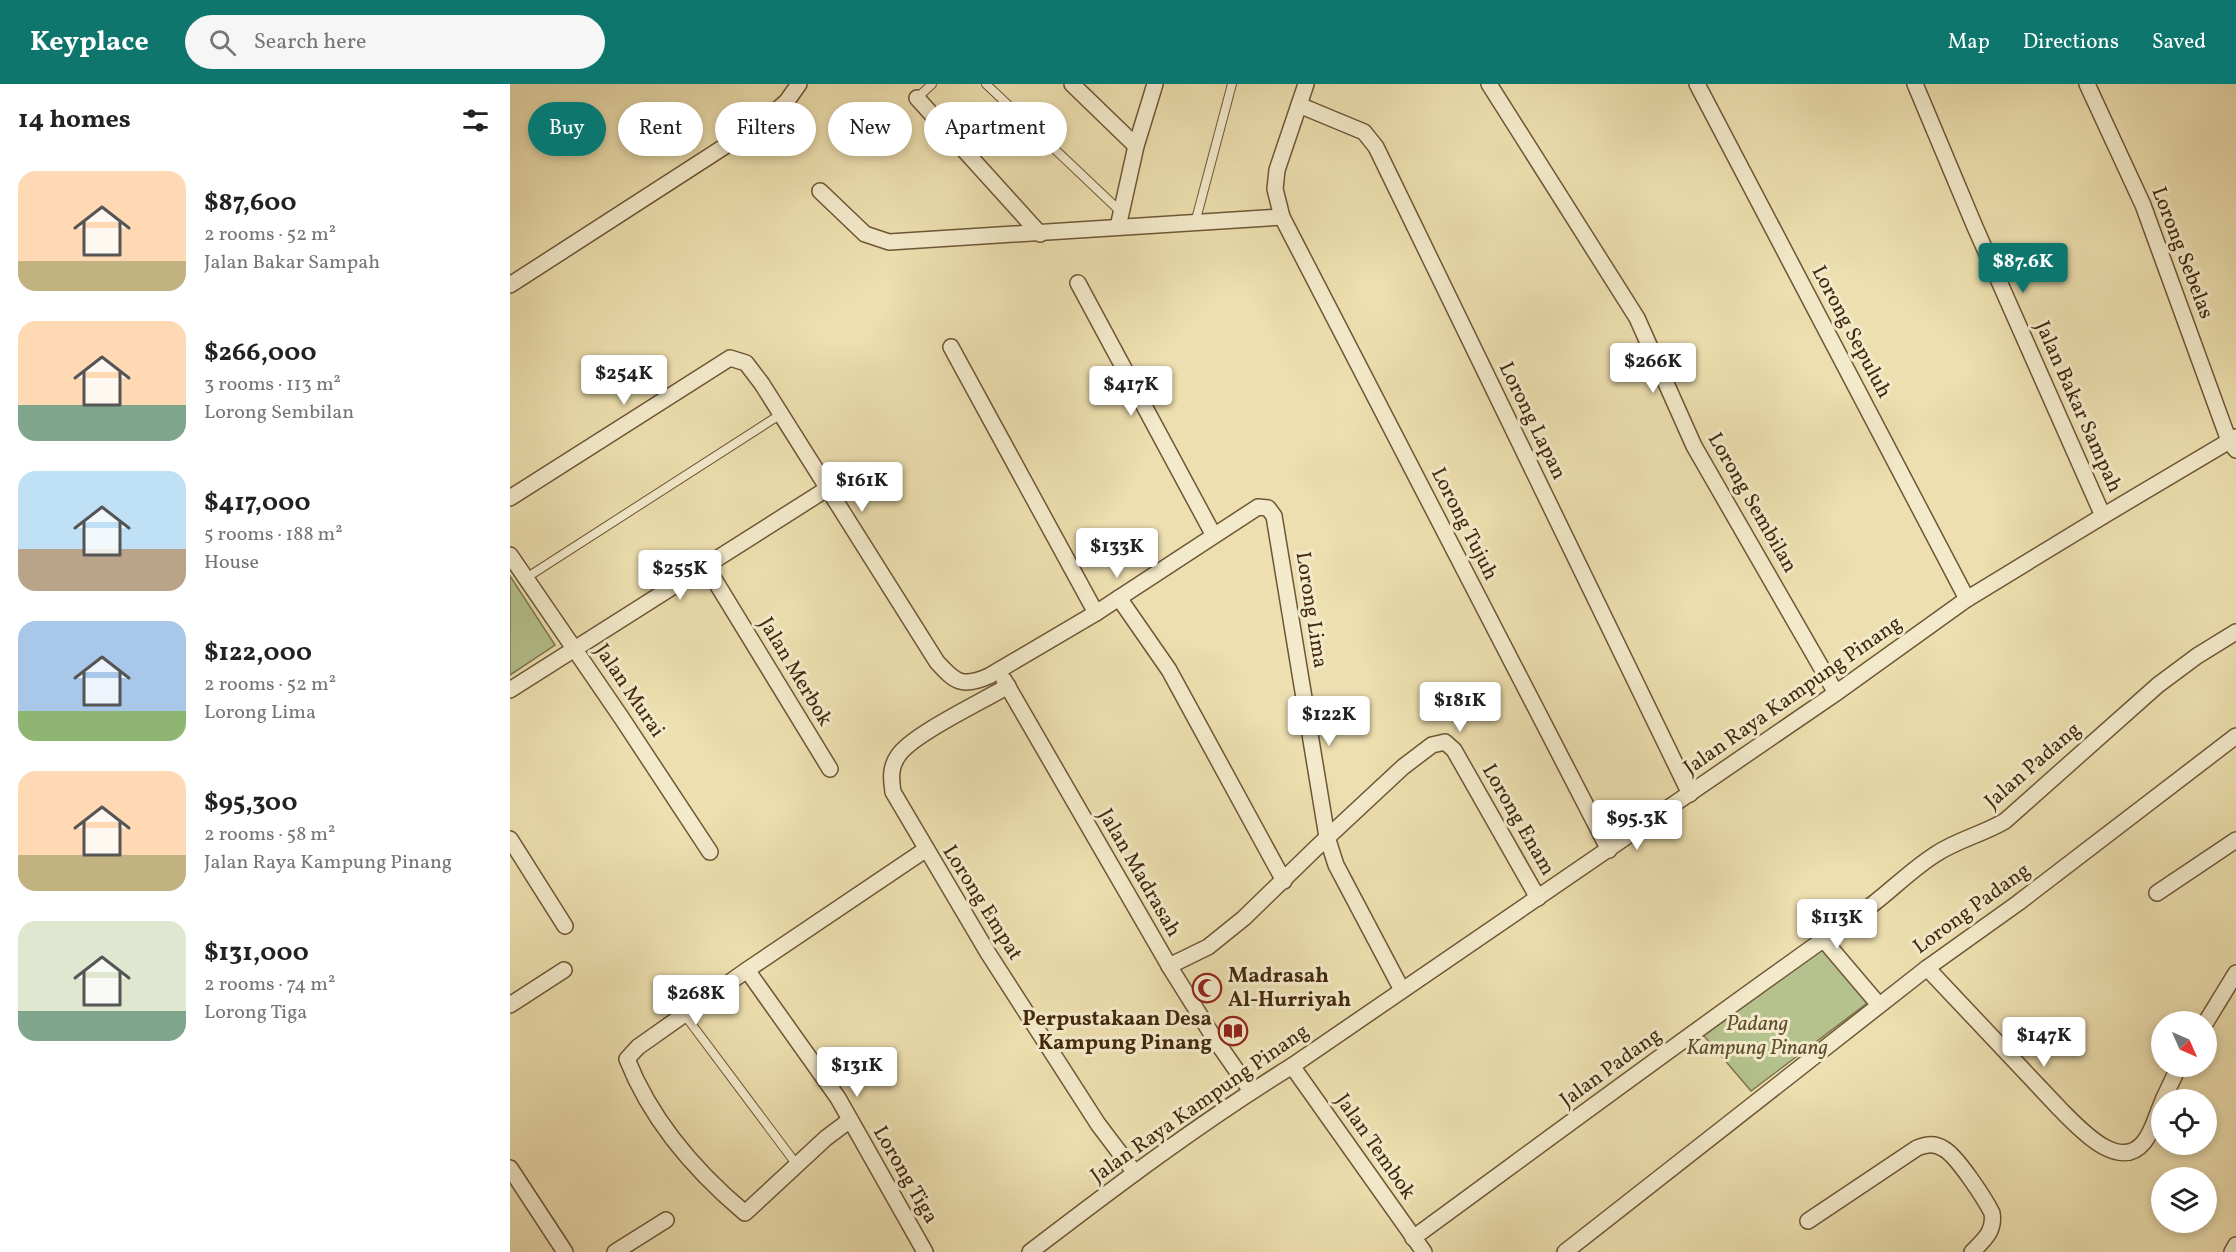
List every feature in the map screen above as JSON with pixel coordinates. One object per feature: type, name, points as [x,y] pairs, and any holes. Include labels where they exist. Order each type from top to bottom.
[{"type":"street","points":[[510,285],[767,119],[787,101],[799,84]]},
{"type":"street","points":[[1072,84],[1136,146]]},
{"type":"street","points":[[1118,228],[1136,146],[1155,84]]},
{"type":"street","name":"Lorong Tujuh","points":[[1306,84],[1277,170],[1275,189],[1282,217],[1609,850]]},
{"type":"street","name":"Lorong Sembilan","points":[[1489,84],[1637,318],[1694,446],[1836,693]]},
{"type":"street","name":"Lorong Sepuluh","points":[[1697,84],[1967,599]]},
{"type":"street","name":"Jalan Bakar Sampah","points":[[1916,84],[1975,227],[2103,516]]},
{"type":"street","name":"Lorong Sebelas","points":[[2087,84],[2143,205],[2234,443]]},
{"type":"street","points":[[916,98],[1040,234]]},
{"type":"street","name":"Lorong Lapan","points":[[1299,105],[1364,132],[1376,147],[1690,794]]},
{"type":"street","points":[[820,191],[865,234],[889,242],[1282,217]]},
{"type":"street","points":[[510,498],[730,358],[746,363],[830,487],[937,662],[951,678],[963,683],[976,682],[1096,613],[1213,534],[1078,283]]},
{"type":"street","points":[[951,347],[1096,613]]},
{"type":"street","name":"Jalan Raya Kampung Pinang","points":[[1030,1252],[1135,1173],[1251,1091],[1292,1066],[1609,850],[1967,599],[2103,516],[2234,443]]},
{"type":"street","points":[[510,690],[830,487]]},
{"type":"street","name":"Lorong Lima","points":[[1213,534],[1258,507],[1269,508],[1274,516],[1327,837],[1336,865],[1402,990]]},
{"type":"street","name":"Jalan Murai","points":[[510,555],[710,852]]},
{"type":"street","name":"Jalan Merbok","points":[[706,566],[830,769]]},
{"type":"street","points":[[1119,598],[1169,670],[1284,881]]},
{"type":"street","name":"Jalan Padang","points":[[1413,1238],[1864,911],[1936,854],[2005,821],[2158,685],[2197,656],[2236,632]]},
{"type":"street","name":"Jalan Madrasah","points":[[999,670],[1169,966],[1215,1041],[1251,1091]]},
{"type":"street","name":"Lorong Empat","points":[[1008,686],[910,743],[897,756],[891,776],[893,792],[925,850],[988,953],[1098,1124],[1135,1173]]},
{"type":"street","name":"Lorong Padang","points":[[1565,1252],[1927,968],[2027,896],[2236,736]]},
{"type":"street","name":"Lorong Enam","points":[[1327,837],[1403,767],[1432,746],[1445,742],[1454,750],[1538,898]]},
{"type":"street","points":[[1169,966],[1208,947],[1244,918],[1327,837]]},
{"type":"street","points":[[510,839],[565,926]]},
{"type":"street","points":[[2157,893],[2236,840]]},
{"type":"street","points":[[850,1120],[826,1138],[745,1213],[726,1197],[685,1154],[656,1117],[637,1086],[627,1059],[638,1047],[684,1014],[925,850]]},
{"type":"street","points":[[1823,939],[1879,1005]]},
{"type":"street","points":[[1927,968],[2080,1129],[2113,1153],[2126,1154],[2134,1151],[2143,1143],[2151,1130]]},
{"type":"street","points":[[510,1005],[564,969]]},
{"type":"street","name":"Lorong Tiga","points":[[747,970],[838,1098],[925,1252]]},
{"type":"street","points":[[2213,1011],[2236,973]]},
{"type":"street","name":"Jalan Tembok","points":[[1292,1066],[1424,1252]]},
{"type":"street","points":[[1808,1221],[1917,1148],[1926,1144],[1935,1145],[1951,1154],[1992,1213],[1994,1222],[1991,1230],[1972,1252]]},
{"type":"street","points":[[510,1168],[565,1252]]},
{"type":"street","points":[[615,1252],[666,1220]]},
{"type":"street","points":[[2232,1252],[2236,1245]]},
{"type":"lane","points":[[916,98],[932,84]]},
{"type":"lane","points":[[986,84],[1121,212]]},
{"type":"lane","points":[[1195,223],[1232,84]]},
{"type":"lane","points":[[525,578],[781,414]]},
{"type":"lane","points":[[684,1014],[797,1165]]},
{"type":"green space","points":[[510,576],[555,645],[510,675]]},
{"type":"green space","name":"Padang Kampung Pinang","points":[[1823,939],[1874,998],[1751,1091],[1699,1030]]},
{"type":"place","name":"Madrasah Al-Hurriyah","points":[[1207,988]]},
{"type":"place","name":"Perpustakaan Desa Kampung Pinang","points":[[1233,1031]]}]
